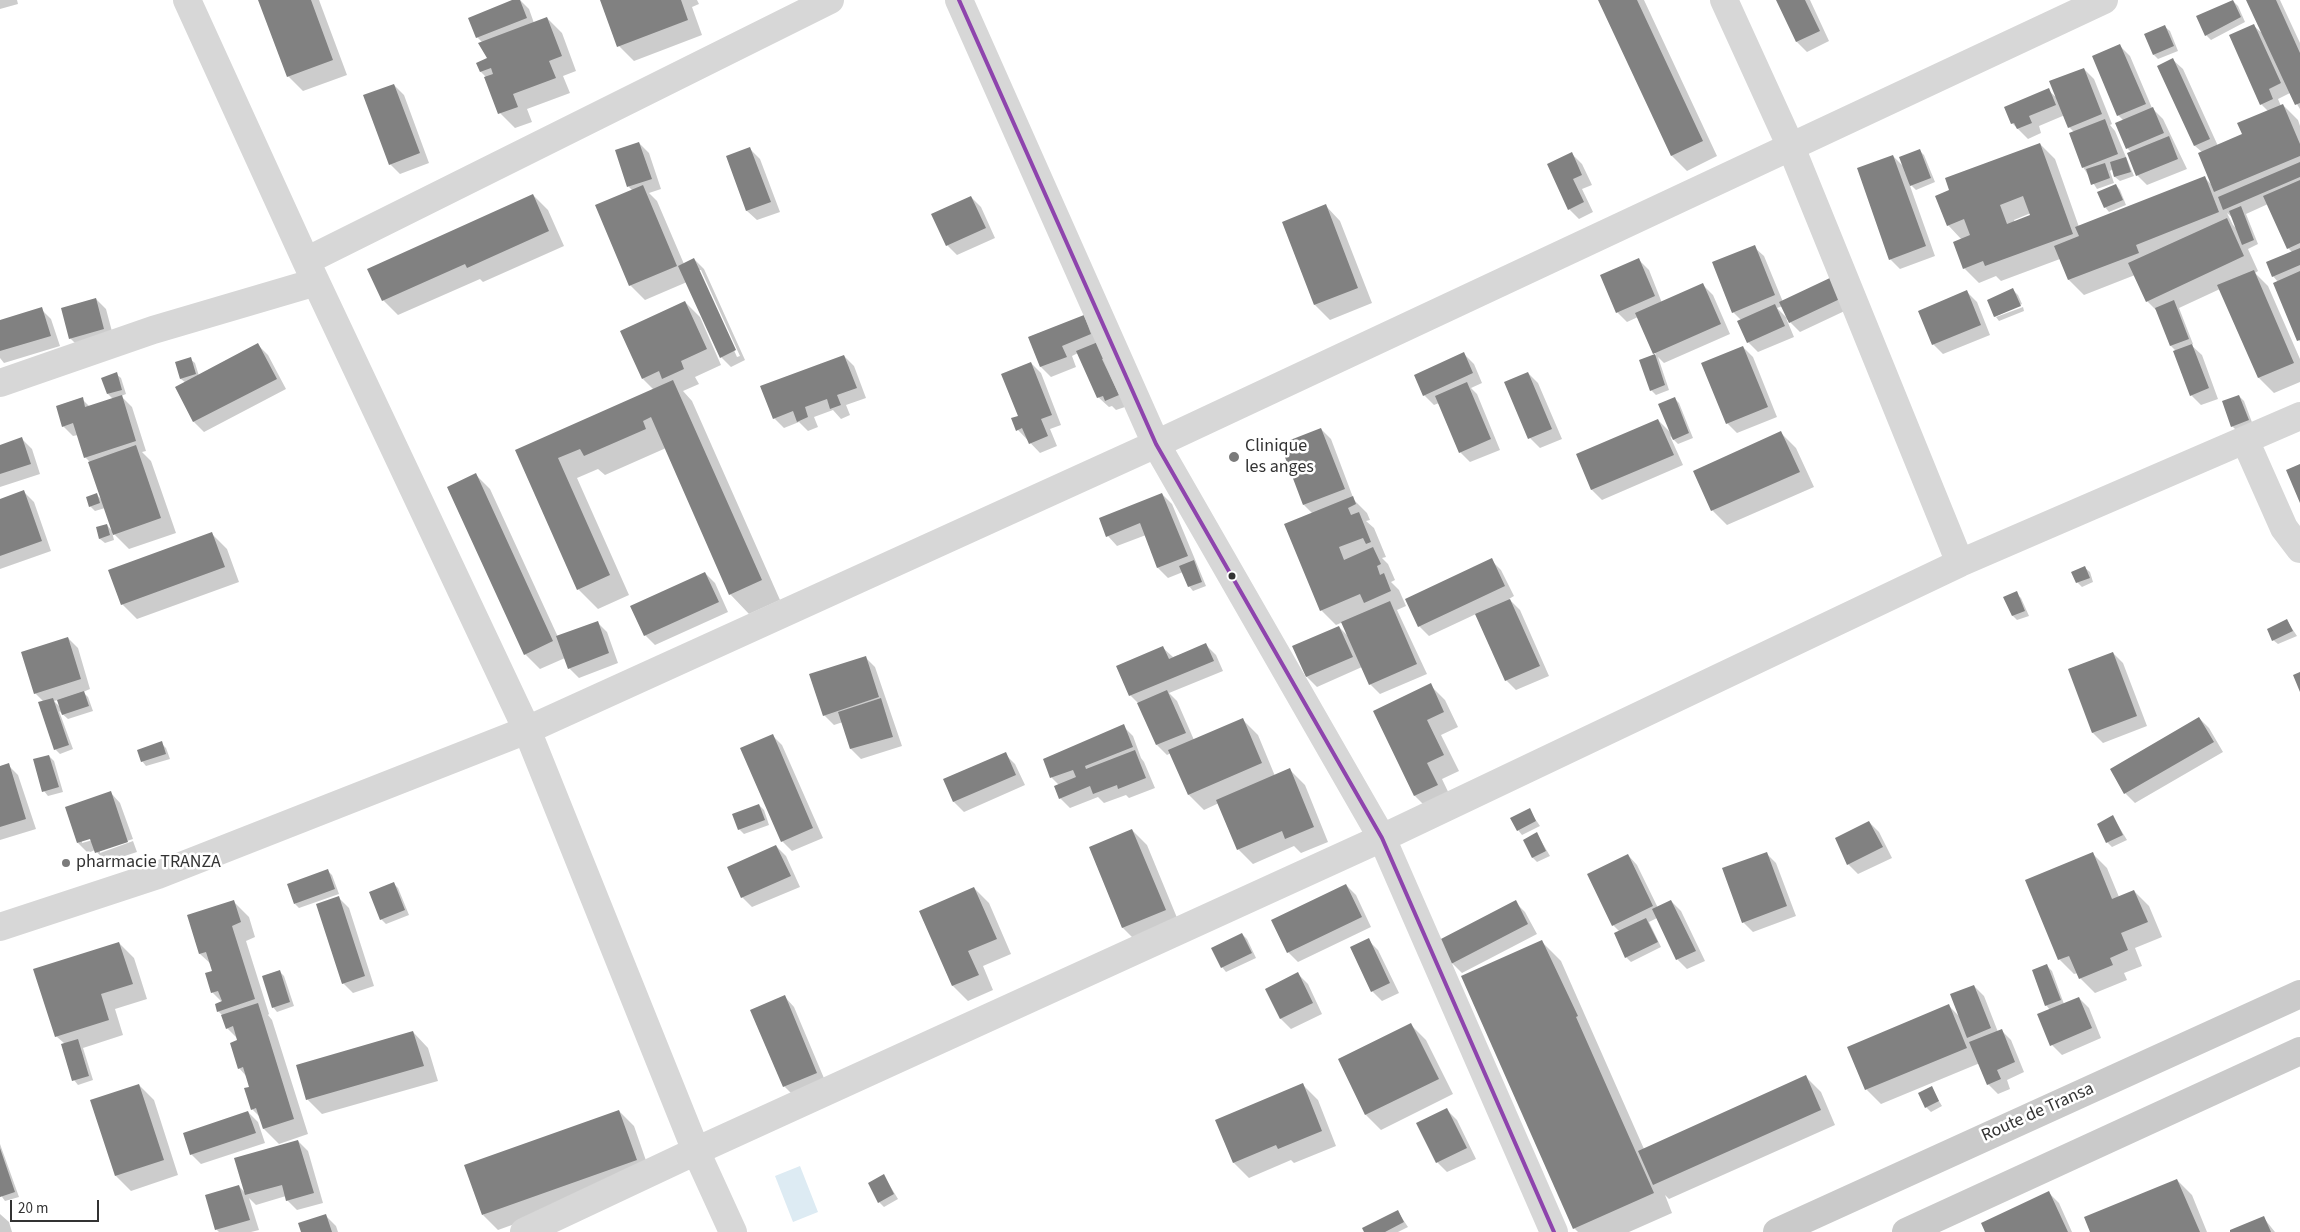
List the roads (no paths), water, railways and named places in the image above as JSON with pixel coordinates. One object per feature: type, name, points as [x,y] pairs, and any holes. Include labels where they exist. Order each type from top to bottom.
[{"type":"main road","name":"Route de Transa","points":[[1777,1232],[2300,994]]},
{"type":"main road","points":[[1906,1232],[2300,1051]]},
{"type":"street","points":[[187,0],[311,271],[527,730],[696,1151],[733,1232]]},
{"type":"street","points":[[0,383],[153,330],[311,271],[830,0]]},
{"type":"street","points":[[959,0],[1156,444],[1382,838],[1554,1232]]},
{"type":"street","points":[[1724,0],[1791,147],[1960,564]]},
{"type":"street","points":[[0,927],[158,875],[527,730],[1156,444],[2104,0]]},
{"type":"street","points":[[524,1232],[696,1151],[1382,838],[1960,564],[2300,416]]},
{"type":"street","points":[[2245,440],[2284,528],[2300,549]]},
{"type":"place","name":"Clinique les anges","points":[[1234,457]]},
{"type":"place","name":"pharmacie TRANZA","points":[[66,863]]}]
